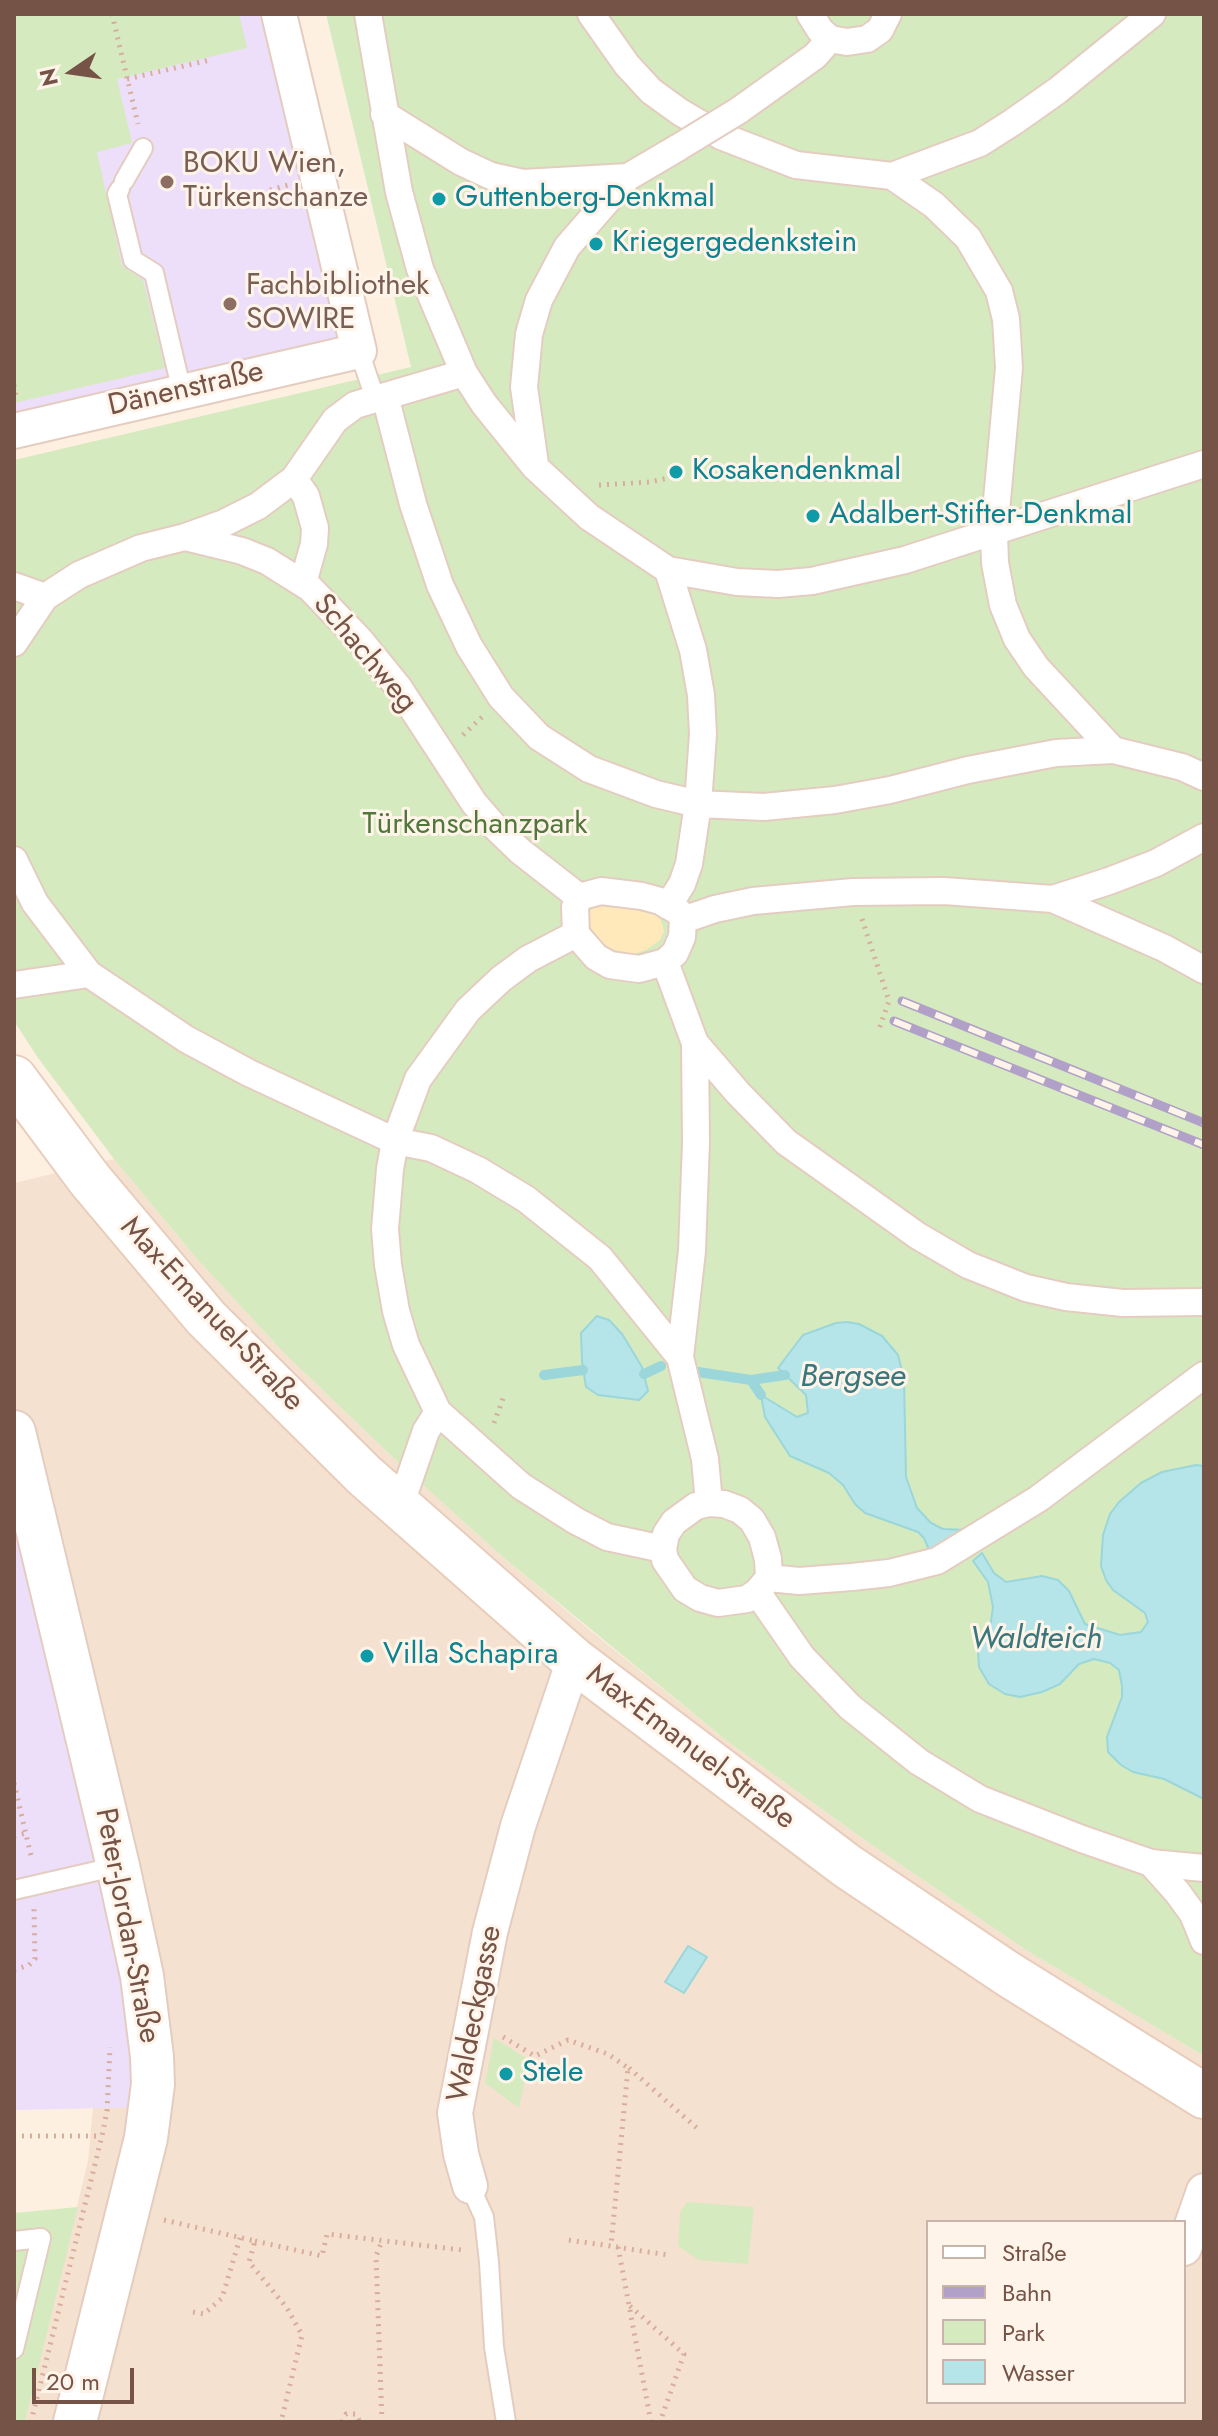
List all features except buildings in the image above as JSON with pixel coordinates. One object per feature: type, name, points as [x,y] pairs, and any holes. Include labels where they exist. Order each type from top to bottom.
[{"type":"main road","name":"Max-Emanuel-Straße","points":[[20,1100],[206,1318],[319,1431],[574,1660],[847,1866],[1008,1974],[1203,2093]]},
{"type":"street","points":[[279,14],[359,351]]},
{"type":"street","points":[[368,14],[399,192],[420,269],[464,373],[484,404],[544,476],[589,517],[668,570],[737,582],[778,584],[812,581],[905,560],[1204,464]]},
{"type":"street","points":[[591,14],[618,55],[651,91],[721,136],[796,165],[892,176],[980,143],[1057,91],[1152,14]]},
{"type":"street","points":[[810,14],[830,39],[847,42],[867,39],[880,30],[888,14]]},
{"type":"street","points":[[544,476],[524,387],[529,334],[539,300],[567,247],[628,177],[738,111],[815,56],[830,39]]},
{"type":"street","points":[[384,114],[461,162],[491,176],[523,183],[628,177]]},
{"type":"street","points":[[892,176],[934,205],[968,238],[999,291],[1006,319],[1009,368],[994,533],[995,563],[1003,605],[1017,639],[1036,667],[1113,750]]},
{"type":"street","name":"Dänenstraße","points":[[14,431],[359,351]]},
{"type":"street","points":[[185,537],[258,506],[294,479],[335,420],[355,405],[464,373]]},
{"type":"street","points":[[380,397],[440,585],[469,646],[501,697],[539,737],[589,769],[656,794],[698,804],[764,807],[835,800],[890,790],[1041,756],[1113,750],[1182,767],[1204,777]]},
{"type":"street","points":[[294,479],[306,496],[315,528],[314,544],[303,583]]},
{"type":"street","name":"Schachweg","points":[[45,597],[104,562],[151,544],[185,537],[242,551],[267,561],[303,583],[360,640],[399,688],[474,803],[520,851],[579,897]]},
{"type":"street","points":[[668,570],[693,650],[701,695],[703,734],[698,804],[689,864],[676,913],[682,937],[675,953],[665,962],[639,969],[610,965],[584,946],[576,934],[575,907],[579,897],[587,892],[642,896],[676,913],[753,901],[853,892],[944,891],[1053,899],[1164,948],[1204,970]]},
{"type":"street","points":[[14,586],[45,597],[14,643]]},
{"type":"street","points":[[1053,899],[1156,863],[1204,837]]},
{"type":"street","points":[[14,860],[35,903],[89,974],[186,1039],[249,1073],[395,1141],[431,1148],[478,1170],[559,1224],[600,1258],[680,1357]]},
{"type":"street","points":[[576,934],[528,959],[501,979],[468,1010],[418,1079],[395,1141],[390,1169],[385,1229],[388,1265],[406,1345],[438,1412],[521,1486],[576,1521],[607,1537],[663,1549]]},
{"type":"street","points":[[665,962],[695,1043],[696,1142],[692,1251],[680,1357],[705,1459],[709,1503]]},
{"type":"street","points":[[14,985],[89,974]]},
{"type":"street","points":[[695,1043],[786,1142],[918,1236],[968,1265],[1026,1288],[1066,1297],[1123,1303],[1204,1302]]},
{"type":"street","points":[[1204,1375],[1038,1499],[937,1561],[889,1573],[763,1585],[734,1603],[718,1603],[700,1598],[685,1589],[672,1572],[663,1549],[666,1534],[674,1522],[696,1506],[724,1504],[740,1510],[752,1520],[762,1537],[768,1559],[763,1585],[802,1657],[850,1707],[919,1762],[980,1799],[1151,1863],[1204,1868]]},
{"type":"street","points":[[400,1506],[426,1431],[438,1412]]},
{"type":"street","name":"Peter-Jordan-Straße","points":[[14,1432],[118,1866],[148,2015],[153,2084],[151,2111],[75,2422]]},
{"type":"street","name":"Waldeckgasse","points":[[470,2186],[455,2113],[490,1932],[518,1826],[574,1660]]},
{"type":"street","points":[[1151,1863],[1193,1914],[1204,1941]]},
{"type":"street","points":[[1186,2242],[1204,2191]]},
{"type":"lane","points":[[143,148],[117,194],[133,260],[154,273],[182,392]]},
{"type":"lane","points":[[359,351],[380,397]]},
{"type":"lane","points":[[27,1887],[118,1866]]},
{"type":"lane","name":"Waldeckgasse","points":[[470,2186],[484,2217],[494,2347],[506,2422]]},
{"type":"lane","points":[[14,2241],[41,2238],[14,2349]]},
{"type":"path","points":[[112,14],[143,148]]},
{"type":"path","points":[[127,79],[210,60]]},
{"type":"path","points":[[270,190],[290,185]]},
{"type":"path","points":[[544,476],[621,484],[677,476]]},
{"type":"path","points":[[442,756],[501,697]]},
{"type":"path","points":[[853,892],[889,1001],[878,1032]]},
{"type":"path","points":[[14,1783],[26,1833],[27,1887],[37,1954],[33,1962],[14,1970]]},
{"type":"path","points":[[14,1836],[26,1833]]},
{"type":"path","points":[[490,2030],[535,2056],[568,2040],[608,2054],[698,2129]]},
{"type":"path","points":[[31,2422],[102,2136],[107,2111],[111,2034]]},
{"type":"path","points":[[628,2068],[615,2246],[651,2422]]},
{"type":"path","points":[[14,2136],[102,2136]]},
{"type":"path","points":[[168,2221],[322,2256],[327,2234],[488,2252]]},
{"type":"path","points":[[193,2312],[204,2314],[222,2298],[240,2238]]},
{"type":"path","points":[[568,2240],[668,2255]]},
{"type":"path","points":[[249,2262],[255,2241]]},
{"type":"path","points":[[382,2241],[376,2256],[382,2422]]},
{"type":"path","points":[[236,2259],[249,2262],[287,2308],[302,2335],[281,2422]]},
{"type":"path","points":[[629,2305],[684,2354],[660,2422]]},
{"type":"path","points":[[342,2422],[346,2414],[356,2414],[360,2422]]},
{"type":"shaded area","name":"BOKU Wien, Türkenschanze","points":[[14,14],[279,14],[359,351],[14,430]]},
{"type":"shaded area","points":[[114,1159],[197,1259],[285,1354],[404,1468],[591,1631],[727,1741],[869,1843],[1026,1950],[1204,2056],[1204,2422],[25,2422],[88,2161],[101,2024],[14,1643],[14,1183]]},
{"type":"shaded area","points":[[14,1428],[149,2107],[14,2110]]},
{"type":"green space","points":[[14,14],[239,14],[247,48],[117,79],[132,143],[97,152],[122,266],[143,280],[165,368],[14,403]]},
{"type":"green space","name":"Türkenschanzpark","points":[[326,14],[1204,14],[1204,2056],[1026,1950],[869,1843],[727,1741],[504,1558],[285,1354],[197,1259],[114,1159],[14,1021],[14,460],[411,367]]},
{"type":"green space","points":[[494,2038],[529,2060],[519,2108],[485,2083]]},
{"type":"green space","points":[[687,2202],[754,2207],[748,2264],[699,2260],[678,2246],[680,2213]]},
{"type":"green space","points":[[78,2207],[25,2422],[14,2422],[14,2213]]},
{"type":"sand","points":[[606,902],[623,904],[628,909],[642,909],[660,917],[664,931],[660,940],[634,954],[610,949],[590,933],[585,920],[592,908]]},
{"type":"water","points":[[597,1316],[609,1320],[622,1334],[642,1367],[648,1391],[639,1400],[598,1395],[586,1387],[581,1333]]},
{"type":"water","name":"Bergsee","points":[[847,1322],[859,1324],[882,1336],[898,1355],[904,1379],[906,1477],[917,1508],[931,1523],[943,1529],[967,1530],[930,1552],[918,1532],[865,1513],[829,1473],[790,1456],[765,1417],[761,1395],[797,1417],[808,1413],[806,1395],[778,1368],[803,1335]]},
{"type":"water","name":"Waldteich","points":[[1204,1466],[1204,1799],[1164,1779],[1133,1772],[1108,1752],[1107,1737],[1122,1697],[1119,1670],[1110,1663],[1094,1659],[1079,1664],[1060,1684],[1020,1697],[1005,1694],[989,1684],[979,1667],[978,1651],[990,1628],[993,1607],[988,1582],[973,1561],[982,1553],[994,1573],[1006,1582],[1042,1576],[1058,1580],[1069,1591],[1085,1624],[1120,1635],[1141,1632],[1148,1622],[1145,1613],[1113,1590],[1106,1580],[1101,1566],[1103,1535],[1110,1514],[1141,1483],[1162,1472]]},
{"type":"water","points":[[688,1946],[707,1957],[684,1993],[665,1982]]},
{"type":"waterway","points":[[644,1374],[661,1366]]},
{"type":"waterway","points":[[544,1375],[583,1370]]},
{"type":"waterway","points":[[698,1372],[751,1380],[761,1395]]},
{"type":"waterway","points":[[751,1380],[785,1375]]},
{"type":"railway","points":[[902,1001],[1204,1123]]},
{"type":"railway","points":[[894,1021],[1204,1145]]},
{"type":"place","name":"BOKU Wien, Türkenschanze","points":[[167,182]]},
{"type":"place","name":"Guttenberg-Denkmal","points":[[439,199]]},
{"type":"place","name":"Kriegergedenkstein","points":[[596,244]]},
{"type":"place","name":"Fachbibliothek SOWIRE","points":[[230,304]]},
{"type":"place","name":"Kosakendenkmal","points":[[676,472]]},
{"type":"place","name":"Adalbert-Stifter-Denkmal","points":[[813,516]]},
{"type":"place","name":"Villa Schapira","points":[[367,1656]]},
{"type":"place","name":"Stele","points":[[506,2074]]}]
